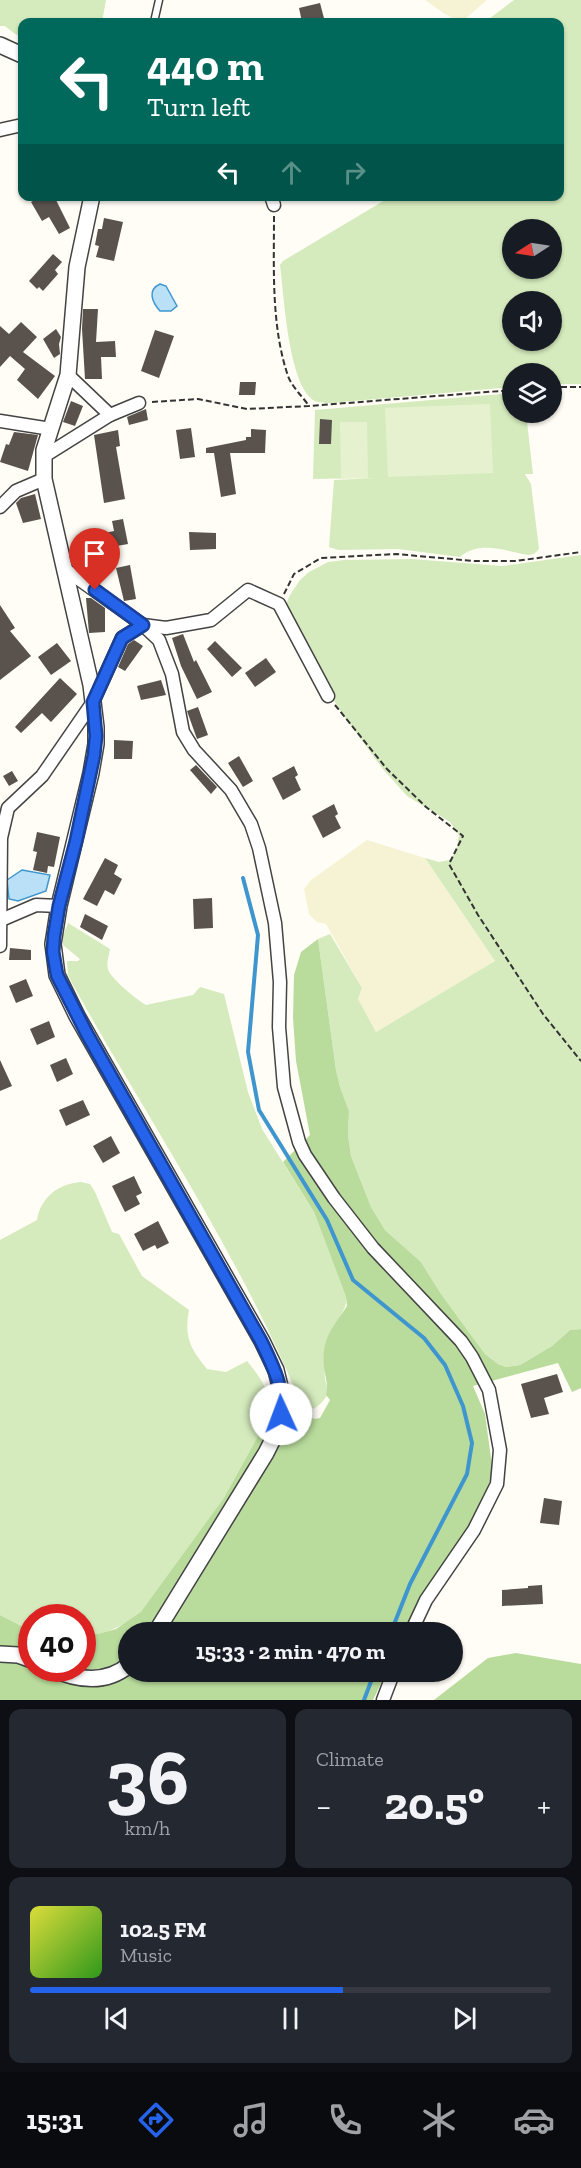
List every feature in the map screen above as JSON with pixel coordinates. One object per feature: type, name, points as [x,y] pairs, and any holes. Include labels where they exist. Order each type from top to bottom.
[{"type":"street","points":[[0,45],[18,53]]},
{"type":"street","points":[[0,130],[18,126]]},
{"type":"street","points":[[91,201],[77,267],[68,375],[43,456],[44,479],[66,570],[93,702],[96,736],[76,841],[59,906],[53,952],[57,975],[62,987],[261,1341],[276,1370],[282,1395],[281,1414],[266,1453],[162,1622]]},
{"type":"street","points":[[68,375],[110,416]]},
{"type":"street","points":[[43,456],[110,416],[139,403]]},
{"type":"street","points":[[0,421],[51,429]]},
{"type":"street","points":[[0,507],[16,491],[44,479]]},
{"type":"street","points":[[66,570],[143,625],[159,640],[172,674],[183,732],[194,750],[231,790],[251,824],[259,848],[275,923],[284,1087],[299,1142],[334,1198],[365,1239],[466,1349],[489,1390],[500,1450],[497,1484],[474,1530],[426,1600],[416,1622]]},
{"type":"street","points":[[0,946],[1,838],[8,808],[42,776],[93,702],[122,638],[143,625],[166,628],[211,620],[248,590],[279,604],[328,696]]},
{"type":"street","points":[[1,920],[36,905],[59,906]]},
{"type":"street","points":[[0,1654],[18,1655]]},
{"type":"street","points":[[96,1679],[118,1673]]},
{"type":"street","points":[[383,1700],[390,1682]]},
{"type":"lane","points":[[155,18],[159,0]]},
{"type":"path","points":[[272,201],[278,329],[289,378],[309,406]]},
{"type":"path","points":[[562,387],[581,387]]},
{"type":"path","points":[[139,403],[198,399],[247,409],[502,391]]},
{"type":"path","points":[[279,604],[294,574],[321,558],[396,554],[474,561],[516,561],[581,552]]},
{"type":"path","points":[[328,696],[387,769],[426,807],[463,836],[449,864],[478,915],[543,1014],[581,1061]]},
{"type":"shaded area","points":[[425,0],[487,0],[466,18],[453,18]]},
{"type":"shaded area","points":[[367,840],[425,858],[495,961],[376,1032],[358,999],[362,988],[326,924],[317,922],[309,914],[304,889],[311,880]]},
{"type":"green space","points":[[0,0],[106,0],[103,18],[18,18],[18,35],[5,26],[0,26]]},
{"type":"green space","points":[[514,0],[581,0],[581,384],[562,384],[562,363],[502,363],[502,388],[331,403],[315,401],[305,390],[298,376],[293,357],[280,265],[283,261],[383,201],[564,201],[564,18],[490,18]]},
{"type":"green space","points":[[502,394],[502,423],[527,423],[533,474],[525,474],[531,484],[539,549],[534,554],[528,555],[484,548],[468,552],[460,557],[398,549],[338,550],[329,547],[334,480],[376,478],[313,479],[315,410]]},
{"type":"green space","points":[[490,404],[493,473],[388,477],[385,408]]},
{"type":"green space","points":[[340,422],[367,422],[368,478],[341,478]]},
{"type":"green space","points":[[581,555],[581,1329],[570,1330],[552,1346],[520,1365],[506,1367],[485,1354],[441,1294],[421,1262],[385,1230],[371,1207],[351,1156],[348,1135],[349,1111],[336,1070],[318,939],[330,934],[362,988],[358,999],[376,1032],[495,961],[425,858],[439,862],[449,860],[456,852],[459,835],[450,822],[407,796],[382,768],[343,715],[310,662],[287,614],[287,602],[300,580],[309,572],[328,562],[412,559],[502,566]]},
{"type":"green space","points":[[68,923],[110,949],[107,964],[110,973],[124,988],[146,1005],[193,995],[200,987],[224,994],[248,1092],[262,1129],[314,1212],[346,1297],[325,1368],[327,1393],[314,1409],[299,1398],[272,1339],[219,1236],[73,985],[68,975],[67,961],[80,959],[63,945],[63,936]]},
{"type":"green space","points":[[318,939],[336,1070],[349,1111],[348,1135],[351,1156],[371,1207],[385,1230],[421,1262],[441,1294],[485,1354],[498,1364],[506,1367],[520,1365],[552,1346],[570,1330],[581,1329],[581,1388],[572,1392],[558,1363],[473,1386],[485,1414],[493,1473],[475,1521],[413,1622],[126,1622],[141,1612],[224,1498],[260,1433],[310,1416],[314,1419],[320,1418],[330,1400],[326,1395],[324,1348],[329,1334],[347,1306],[346,1297],[314,1212],[283,1162],[310,1135],[296,1061],[293,1018],[294,975],[301,952]]},
{"type":"green space","points":[[73,1183],[90,1184],[112,1232],[119,1234],[142,1276],[189,1310],[187,1328],[190,1342],[196,1355],[207,1369],[226,1372],[247,1361],[264,1385],[268,1401],[256,1444],[243,1469],[210,1520],[150,1603],[127,1622],[118,1622],[118,1626],[96,1635],[96,1604],[18,1604],[18,1624],[0,1615],[0,1240],[37,1220],[47,1198],[58,1189]]},
{"type":"green space","points":[[0,1615],[18,1624],[18,1682],[96,1682],[96,1634],[118,1628],[118,1682],[382,1682],[373,1700],[0,1700]]},
{"type":"green space","points":[[516,1653],[581,1664],[581,1700],[434,1700],[457,1682],[463,1682],[463,1677],[488,1658]]},
{"type":"water","points":[[160,284],[166,286],[177,306],[171,311],[160,311],[153,300],[153,289]]},
{"type":"water","points":[[22,870],[50,875],[46,891],[18,901],[9,899],[7,880]]},
{"type":"building","points":[[320,3],[324,18],[301,18],[299,8]]},
{"type":"building","points":[[56,201],[70,228],[59,234],[49,217],[42,221],[31,202]]},
{"type":"building","points":[[104,218],[123,222],[114,261],[96,257],[99,246],[95,245],[98,229],[102,229]]},
{"type":"building","points":[[53,254],[62,262],[55,270],[58,274],[43,291],[39,287],[37,289],[29,281]]},
{"type":"building","points":[[83,309],[98,309],[96,342],[115,341],[116,357],[101,357],[102,379],[85,379]]},
{"type":"building","points":[[21,322],[37,337],[23,352],[55,376],[38,399],[17,380],[25,369],[10,356],[0,367],[0,326],[9,334]]},
{"type":"building","points":[[56,329],[61,337],[60,354],[54,358],[43,339]]},
{"type":"building","points":[[155,330],[174,336],[159,378],[141,371]]},
{"type":"building","points":[[240,382],[256,382],[255,395],[239,395]]},
{"type":"building","points":[[71,401],[83,406],[75,426],[63,422]]},
{"type":"building","points":[[146,409],[148,420],[129,425],[127,417]]},
{"type":"building","points":[[320,419],[332,420],[331,444],[319,444]]},
{"type":"building","points":[[191,428],[195,457],[180,459],[176,430]]},
{"type":"building","points":[[251,429],[266,430],[265,453],[230,453],[236,494],[221,497],[214,453],[206,453],[206,448],[246,440],[246,437],[251,437]]},
{"type":"building","points":[[118,430],[120,446],[116,447],[125,499],[104,503],[94,435]]},
{"type":"building","points":[[14,432],[38,435],[28,471],[0,462],[6,444],[9,445]]},
{"type":"building","points":[[35,494],[41,519],[23,523],[16,503],[21,498]]},
{"type":"building","points":[[123,519],[128,544],[111,547],[110,543],[107,543],[105,533],[114,531],[112,521]]},
{"type":"building","points":[[189,532],[216,533],[216,549],[190,550]]},
{"type":"building","points":[[97,542],[102,572],[88,576],[84,562],[77,564],[74,553],[83,551],[82,546]]},
{"type":"building","points":[[130,565],[136,599],[124,601],[116,568]]},
{"type":"building","points":[[86,598],[91,598],[105,608],[105,632],[89,633]]},
{"type":"building","points":[[0,605],[15,628],[10,631],[31,656],[0,680]]},
{"type":"building","points":[[183,634],[194,662],[196,660],[212,692],[197,699],[181,666],[172,638]]},
{"type":"building","points":[[134,640],[143,646],[125,671],[118,667],[128,644]]},
{"type":"building","points":[[215,641],[242,668],[232,677],[207,649]]},
{"type":"building","points":[[57,643],[71,661],[51,675],[38,657]]},
{"type":"building","points":[[266,658],[276,672],[255,687],[245,673]]},
{"type":"building","points":[[60,678],[77,694],[51,722],[42,713],[21,733],[15,727]]},
{"type":"building","points":[[161,680],[166,695],[141,700],[137,686]]},
{"type":"building","points":[[198,707],[208,735],[197,739],[187,711]]},
{"type":"building","points":[[114,740],[133,741],[132,759],[114,759]]},
{"type":"building","points":[[239,756],[253,781],[243,787],[228,763]]},
{"type":"building","points":[[196,765],[217,787],[211,794],[190,770]]},
{"type":"building","points":[[294,766],[298,775],[295,777],[301,790],[283,800],[272,778]]},
{"type":"building","points":[[12,771],[18,781],[9,786],[3,776]]},
{"type":"building","points":[[334,804],[338,814],[335,816],[341,828],[323,838],[312,816]]},
{"type":"building","points":[[37,832],[60,837],[54,867],[48,866],[47,873],[33,870],[37,852],[33,851]]},
{"type":"building","points":[[105,858],[118,865],[114,874],[122,879],[114,895],[105,890],[97,906],[83,899]]},
{"type":"building","points":[[212,898],[213,928],[194,929],[193,899]]},
{"type":"building","points":[[85,914],[108,926],[102,940],[80,927]]},
{"type":"building","points":[[10,948],[31,950],[31,960],[9,960]]},
{"type":"building","points":[[26,979],[33,996],[16,1003],[9,986]]},
{"type":"building","points":[[49,1021],[55,1037],[37,1045],[30,1029]]},
{"type":"building","points":[[66,1058],[73,1074],[57,1082],[50,1065]]},
{"type":"building","points":[[0,1060],[12,1086],[0,1091]]},
{"type":"building","points":[[83,1100],[90,1115],[66,1126],[59,1110]]},
{"type":"building","points":[[111,1136],[120,1153],[103,1163],[93,1146]]},
{"type":"building","points":[[134,1176],[142,1193],[136,1196],[140,1204],[125,1212],[112,1186]]},
{"type":"building","points":[[158,1221],[169,1243],[157,1249],[155,1245],[143,1251],[134,1234]]},
{"type":"building","points":[[557,1374],[563,1392],[544,1398],[549,1414],[531,1418],[521,1384]]},
{"type":"building","points":[[544,1498],[562,1501],[559,1525],[540,1523]]},
{"type":"building","points":[[542,1585],[543,1604],[502,1606],[502,1590]]},
{"type":"waterway","points":[[243,878],[258,935],[248,1052],[259,1110],[327,1220],[353,1280],[424,1338],[445,1365],[463,1406],[472,1443],[467,1474],[410,1584],[395,1622]]},
{"type":"waterway","points":[[364,1700],[371,1682]]},
{"type":"route","points":[[95,590],[143,625],[122,638],[93,702],[96,736],[94,755],[76,841],[59,906],[53,944],[55,967],[62,987],[87,1034],[276,1370],[282,1395],[281,1414]]}]
